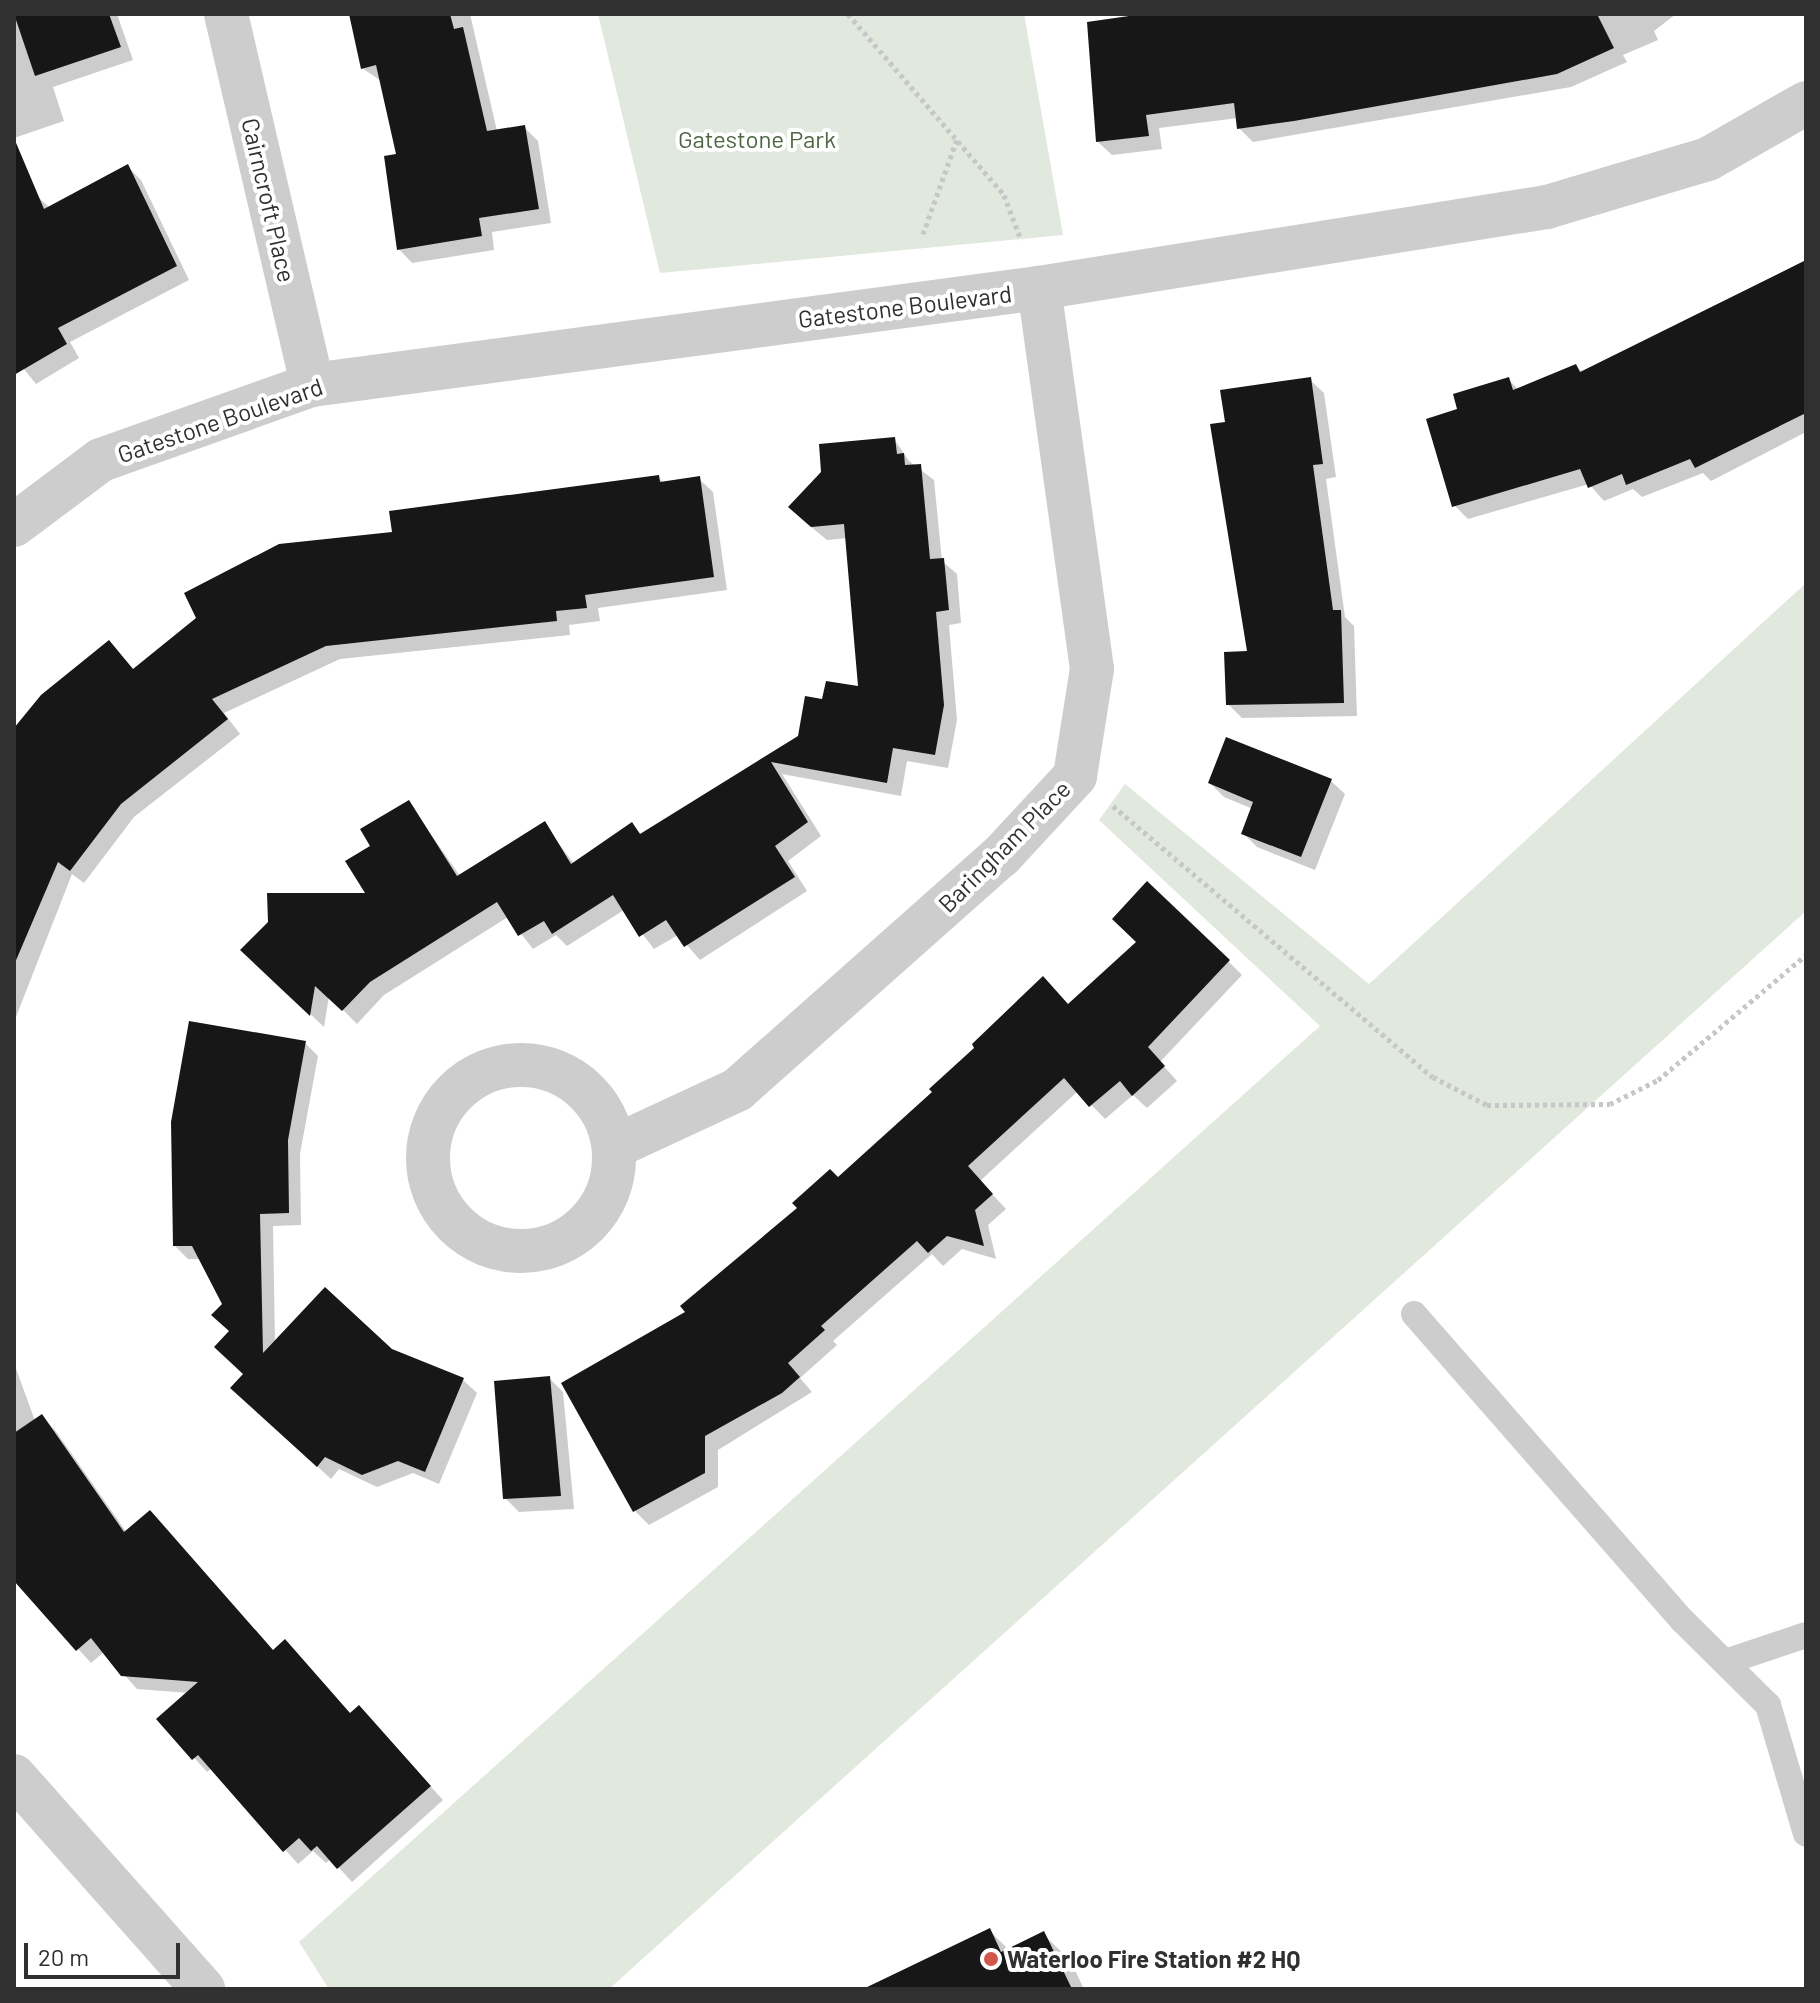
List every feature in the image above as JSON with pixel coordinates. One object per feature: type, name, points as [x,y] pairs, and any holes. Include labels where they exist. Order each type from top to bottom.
[{"type":"street","name":"Cairncroft Place","points":[[226,14],[312,385]]},
{"type":"street","name":"Gatestone Boulevard","points":[[14,525],[101,460],[312,385],[1039,288],[1547,207],[1708,159],[1806,103]]},
{"type":"street","name":"Baringham Place","points":[[614,1147],[737,1090],[1001,856],[1075,776],[1092,669],[1039,288]]},
{"type":"street","points":[[532,1065],[563,1075],[584,1089],[605,1116],[614,1147],[610,1188],[594,1217],[569,1240],[539,1251],[505,1252],[465,1235],[442,1211],[427,1170],[428,1139],[449,1097],[473,1077],[502,1067],[532,1065]]},
{"type":"street","points":[[14,1776],[203,1989]]},
{"type":"lane","points":[[1414,1314],[1725,1662],[1768,1705],[1806,1834]]},
{"type":"lane","points":[[1725,1662],[1806,1635]]},
{"type":"path","points":[[848,14],[1004,195],[1039,288]]},
{"type":"path","points":[[923,234],[958,138]]},
{"type":"path","points":[[1109,803],[1433,1077],[1487,1105],[1610,1104],[1658,1080],[1806,955]]},
{"type":"green space","name":"Gatestone Park","points":[[598,14],[1024,14],[1063,235],[660,273]]},
{"type":"green space","points":[[1806,583],[1806,911],[609,1989],[329,1989],[299,1942],[1320,1026],[1099,820],[1125,784],[1369,984]]},
{"type":"building","points":[[14,14],[109,14],[121,47],[35,76]]},
{"type":"building","points":[[349,14],[450,14],[454,29],[463,27],[487,131],[525,125],[539,209],[479,218],[482,236],[397,250],[384,156],[396,154],[376,65],[361,69]]},
{"type":"building","points":[[1143,14],[1597,14],[1614,48],[1557,74],[1294,121],[1237,129],[1234,103],[1146,115],[1149,136],[1096,142],[1087,22]]},
{"type":"building","points":[[14,138],[44,209],[128,164],[177,266],[58,328],[67,344],[14,375]]},
{"type":"building","points":[[1806,260],[1806,413],[1695,468],[1690,459],[1626,485],[1622,474],[1588,488],[1580,469],[1452,507],[1426,419],[1457,409],[1453,394],[1509,377],[1513,390],[1576,364],[1580,372]]},
{"type":"building","points":[[1311,377],[1323,464],[1313,465],[1333,610],[1341,610],[1344,703],[1226,705],[1224,652],[1247,651],[1210,424],[1225,422],[1220,390]]},
{"type":"building","points":[[895,437],[897,454],[904,453],[905,465],[921,464],[930,559],[944,558],[949,610],[936,612],[944,705],[935,755],[893,748],[887,783],[771,762],[808,822],[775,846],[795,877],[684,947],[666,920],[639,937],[613,895],[552,934],[544,921],[518,936],[497,902],[370,982],[342,1011],[315,986],[310,1016],[240,950],[268,922],[267,893],[365,893],[345,861],[370,846],[360,829],[409,800],[457,876],[545,821],[571,864],[632,822],[640,834],[798,736],[805,696],[822,699],[826,681],[858,686],[844,524],[811,527],[788,507],[821,472],[819,444]]},
{"type":"building","points":[[659,475],[660,482],[700,476],[714,577],[585,595],[587,608],[556,611],[557,621],[326,646],[212,699],[228,719],[121,804],[70,871],[58,862],[14,965],[14,728],[41,695],[109,640],[133,669],[196,618],[184,593],[279,544],[392,532],[389,511]]},
{"type":"building","points":[[1226,737],[1332,779],[1301,857],[1241,834],[1253,802],[1208,783]]},
{"type":"building","points":[[1147,881],[1230,960],[1148,1047],[1165,1066],[1132,1096],[1120,1081],[1089,1107],[1064,1078],[968,1166],[993,1194],[975,1210],[984,1246],[947,1236],[928,1253],[917,1241],[821,1326],[825,1330],[788,1363],[800,1377],[782,1393],[705,1436],[705,1473],[633,1512],[561,1383],[685,1312],[680,1306],[797,1208],[792,1203],[830,1169],[838,1177],[932,1092],[929,1089],[974,1048],[972,1044],[1043,976],[1068,1004],[1136,942],[1112,919]]},
{"type":"building","points":[[189,1021],[306,1041],[288,1140],[289,1213],[260,1214],[263,1353],[325,1287],[392,1349],[464,1378],[425,1472],[398,1461],[362,1475],[325,1457],[317,1467],[230,1388],[243,1374],[214,1347],[229,1331],[211,1315],[222,1304],[192,1246],[173,1246],[171,1122]]},
{"type":"building","points":[[550,1376],[561,1496],[503,1499],[494,1381]]},
{"type":"building","points":[[42,1414],[124,1532],[150,1510],[273,1650],[285,1639],[350,1713],[359,1705],[431,1786],[337,1869],[317,1846],[311,1851],[299,1838],[283,1852],[198,1755],[192,1760],[156,1719],[198,1682],[121,1676],[91,1638],[76,1651],[14,1581],[14,1433]]},
{"type":"building","name":"Waterloo Fire Station #2 HQ","points":[[990,1928],[1001,1952],[1044,1931],[1072,1989],[863,1989]]},
{"type":"place","name":"Waterloo Fire Station #2 HQ","points":[[991,1959]]}]
